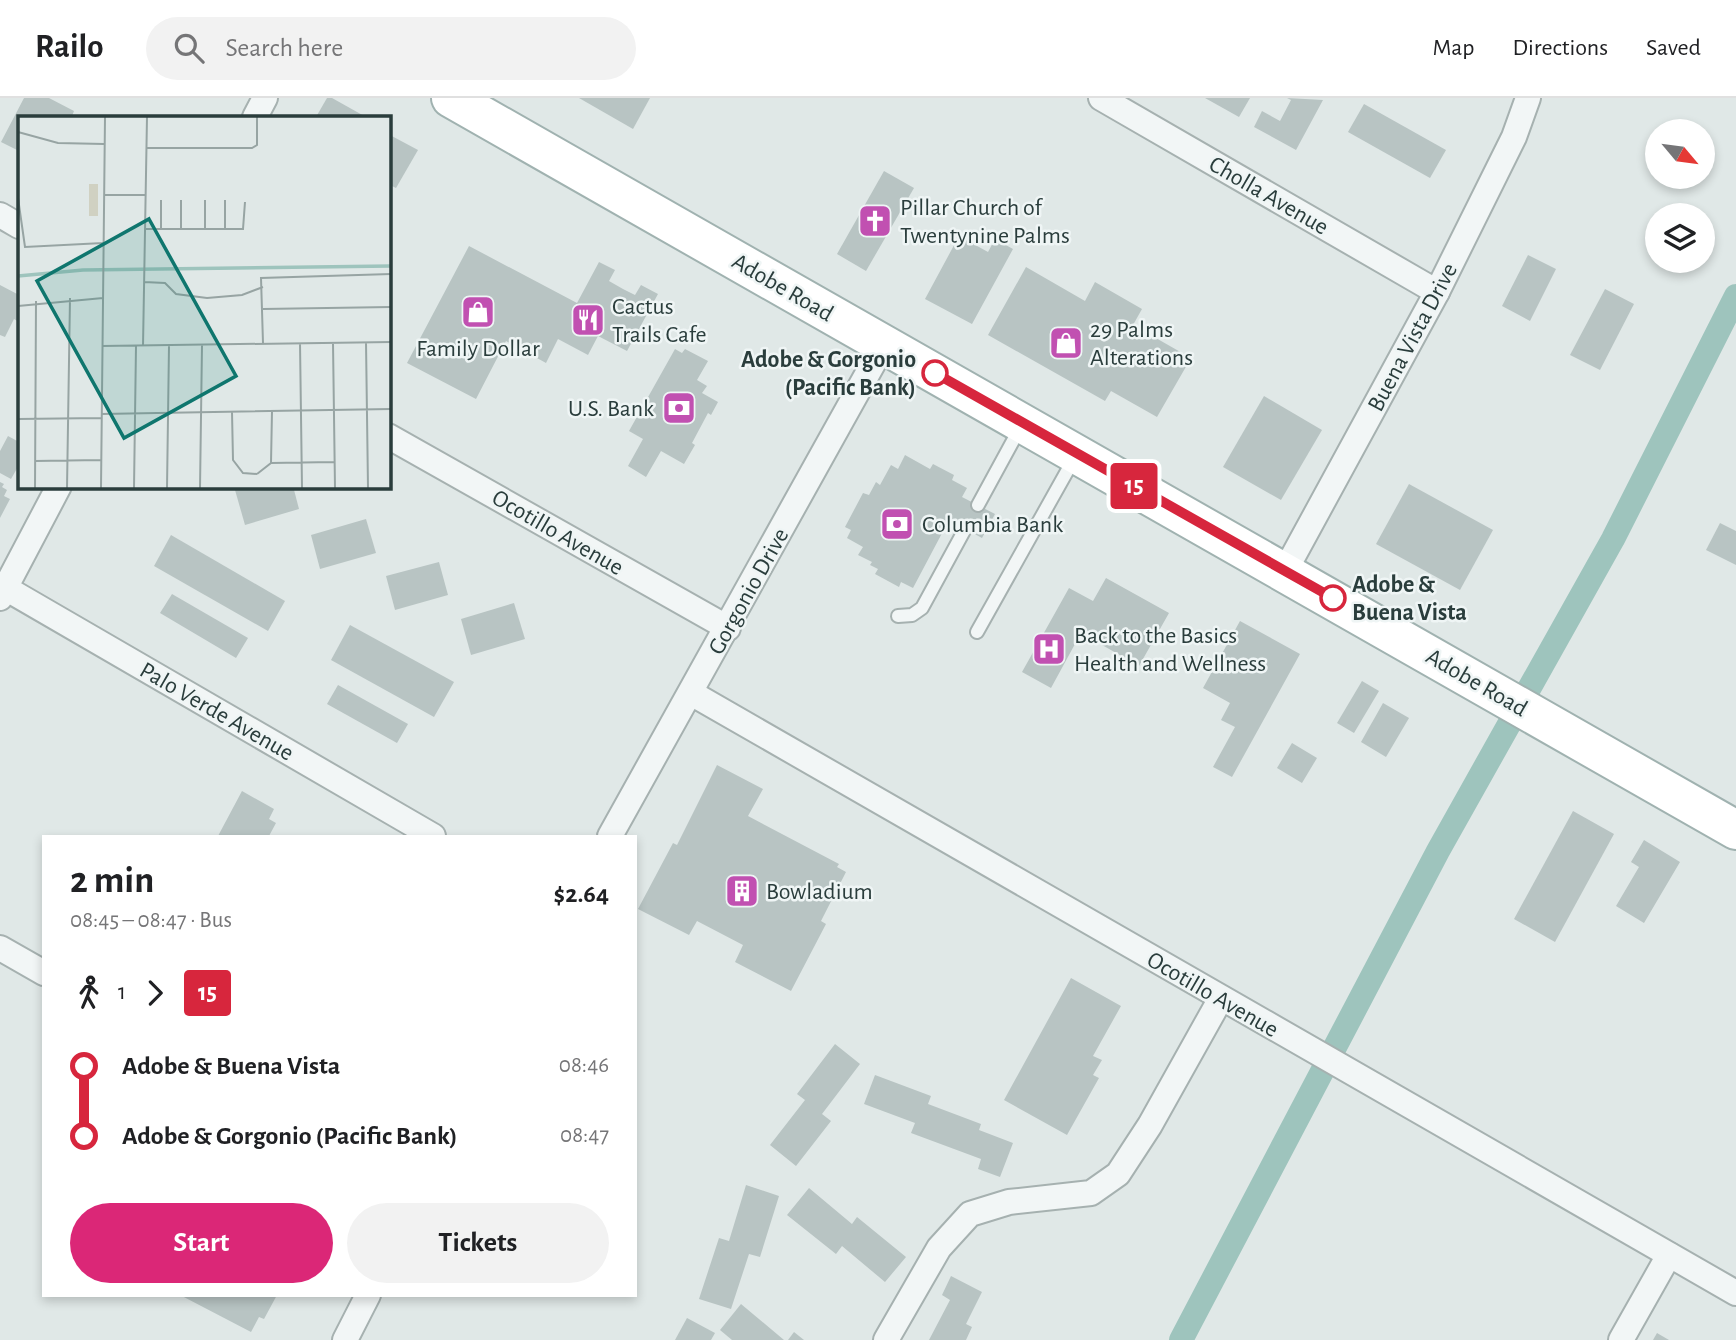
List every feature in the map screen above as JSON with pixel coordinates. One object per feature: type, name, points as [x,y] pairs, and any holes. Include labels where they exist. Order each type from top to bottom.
[{"type":"main road","name":"Adobe Road","points":[[451,98],[1736,830]]},
{"type":"street","points":[[256,116],[265,98]]},
{"type":"street","name":"Cholla Avenue","points":[[1101,98],[1437,292]]},
{"type":"street","name":"Buena Vista Drive","points":[[1285,571],[1437,292],[1514,137],[1528,98]]},
{"type":"street","points":[[0,215],[18,225]]},
{"type":"street","name":"Gorgonio Drive","points":[[611,835],[884,344]]},
{"type":"street","name":"Ocotillo Avenue","points":[[390,437],[728,628]]},
{"type":"street","points":[[2,590],[58,488]]},
{"type":"street","name":"Palo Verde Avenue","points":[[2,590],[431,835]]},
{"type":"street","name":"Ocotillo Avenue","points":[[691,693],[1736,1293]]},
{"type":"street","points":[[0,948],[42,972]]},
{"type":"street","points":[[886,1340],[939,1248],[970,1214],[1009,1202],[1091,1193],[1118,1174],[1150,1125],[1221,998]]},
{"type":"street","points":[[1621,1340],[1669,1255]]},
{"type":"street","points":[[345,1340],[367,1297]]},
{"type":"lane","points":[[978,505],[1023,423]]},
{"type":"lane","points":[[977,632],[1077,454]]},
{"type":"lane","points":[[898,616],[912,615],[922,608],[965,529]]},
{"type":"building","points":[[24,98],[49,98],[74,111],[72,116],[18,116],[18,150],[1,142]]},
{"type":"building","points":[[327,98],[332,98],[364,116],[317,116]]},
{"type":"building","points":[[579,98],[650,98],[633,129]]},
{"type":"building","points":[[1205,98],[1250,98],[1239,117]]},
{"type":"building","points":[[1287,98],[1323,100],[1296,150],[1254,127],[1262,111],[1280,121],[1291,100]]},
{"type":"building","points":[[1364,104],[1446,150],[1430,178],[1348,132]]},
{"type":"building","points":[[390,135],[418,150],[396,188],[390,185]]},
{"type":"building","name":"Pillar Church of Twentynine Palms","points":[[884,171],[914,188],[866,271],[837,254]]},
{"type":"building","points":[[959,236],[988,252],[995,239],[1013,249],[972,324],[925,299]]},
{"type":"building","points":[[469,246],[577,303],[599,262],[615,270],[609,281],[623,289],[635,295],[641,285],[658,294],[627,351],[598,336],[588,355],[558,339],[546,363],[506,341],[476,399],[407,363]]},
{"type":"building","points":[[1528,255],[1556,269],[1530,321],[1502,306]]},
{"type":"building","points":[[1026,267],[1085,301],[1095,282],[1142,309],[1133,325],[1191,358],[1157,417],[1111,391],[1105,401],[988,335]]},
{"type":"building","points":[[0,285],[18,294],[18,321],[14,319],[5,337],[0,335]]},
{"type":"building","points":[[1605,289],[1634,304],[1600,370],[1570,355]]},
{"type":"building","name":"U.S. Bank","points":[[675,349],[682,353],[685,349],[708,361],[697,380],[707,386],[702,393],[718,402],[711,415],[708,413],[684,464],[661,451],[646,477],[628,466],[643,439],[629,431]]},
{"type":"building","points":[[1264,396],[1322,430],[1281,500],[1223,467]]},
{"type":"building","points":[[8,436],[18,441],[18,467],[11,479],[0,473],[0,451]]},
{"type":"building","name":"Columbia Bank","points":[[905,455],[930,469],[933,464],[954,475],[952,480],[967,488],[962,497],[995,514],[982,538],[949,520],[913,588],[901,582],[899,587],[875,574],[878,569],[870,565],[872,562],[858,555],[863,547],[847,538],[851,530],[845,527],[863,493],[869,495],[876,482],[880,485],[891,465],[898,469]]},
{"type":"building","points":[[0,482],[7,490],[4,496],[10,499],[0,518]]},
{"type":"building","points":[[1409,484],[1493,530],[1460,590],[1376,544]]},
{"type":"building","points":[[294,488],[299,509],[245,525],[235,490]]},
{"type":"building","points":[[366,519],[376,553],[320,569],[311,535]]},
{"type":"building","points":[[1720,523],[1736,531],[1736,565],[1706,550]]},
{"type":"building","points":[[171,535],[285,601],[268,631],[154,566]]},
{"type":"building","points":[[439,562],[448,595],[395,610],[386,576]]},
{"type":"building","points":[[1106,578],[1169,613],[1139,666],[1081,633],[1051,688],[1022,672],[1069,588],[1093,601]]},
{"type":"building","points":[[172,594],[248,638],[236,658],[160,613]]},
{"type":"building","points":[[514,603],[525,639],[471,655],[461,619]]},
{"type":"building","points":[[1240,621],[1300,654],[1232,777],[1213,767],[1235,727],[1221,720],[1230,703],[1203,688]]},
{"type":"building","points":[[350,625],[454,682],[434,717],[331,660]]},
{"type":"building","points":[[1362,681],[1379,691],[1354,733],[1337,723]]},
{"type":"building","points":[[338,685],[408,724],[397,743],[327,704]]},
{"type":"building","points":[[1383,703],[1409,718],[1386,757],[1361,742]]},
{"type":"building","points":[[1292,743],[1317,758],[1302,783],[1277,768]]},
{"type":"building","name":"Bowladium","points":[[717,765],[763,789],[748,816],[839,864],[837,867],[846,872],[821,921],[826,924],[791,991],[735,962],[743,945],[697,921],[689,935],[638,909],[673,843],[677,845]]},
{"type":"building","points":[[242,791],[274,809],[269,819],[276,823],[270,835],[219,835]]},
{"type":"building","points":[[1573,811],[1614,834],[1555,942],[1514,919]]},
{"type":"building","points":[[1644,840],[1680,862],[1644,923],[1616,906],[1639,867],[1631,862]]},
{"type":"building","points":[[1071,978],[1121,1006],[1093,1056],[1102,1060],[1093,1075],[1099,1078],[1067,1135],[1004,1100]]},
{"type":"building","points":[[835,1044],[860,1064],[822,1114],[831,1121],[796,1166],[770,1145],[805,1100],[797,1094]]},
{"type":"building","points":[[875,1075],[931,1096],[928,1104],[981,1124],[979,1130],[1013,1143],[1000,1177],[978,1169],[981,1159],[911,1133],[915,1123],[864,1104]]},
{"type":"building","points":[[746,1185],[779,1196],[760,1257],[749,1254],[731,1309],[699,1299],[719,1238],[729,1241]]},
{"type":"building","points":[[809,1188],[852,1224],[857,1217],[906,1257],[885,1282],[842,1246],[836,1254],[787,1215]]},
{"type":"building","points":[[951,1276],[982,1292],[966,1324],[972,1327],[966,1340],[929,1340],[950,1300],[942,1295]]},
{"type":"building","points":[[184,1297],[276,1297],[264,1319],[259,1317],[251,1332]]},
{"type":"building","points":[[741,1304],[784,1340],[732,1340],[720,1330]]},
{"type":"building","points":[[687,1318],[715,1333],[711,1340],[675,1340]]},
{"type":"building","points":[[794,1332],[804,1340],[788,1340]]},
{"type":"building","points":[[1657,1333],[1669,1340],[1653,1340]]},
{"type":"waterway","points":[[1181,1340],[1438,851],[1613,539],[1736,296]]},
{"type":"bus line","name":"15","points":[[935,373],[1333,598]]},
{"type":"place","name":"Pillar Church of Twentynine Palms","points":[[875,221]]},
{"type":"place","name":"Family Dollar","points":[[478,312]]},
{"type":"place","name":"Cactus Trails Cafe","points":[[588,320]]},
{"type":"place","name":"29 Palms Alterations","points":[[1066,343]]},
{"type":"place","name":"Adobe & Gorgonio (Pacific Bank)","points":[[935,373]]},
{"type":"place","name":"U.S. Bank","points":[[679,408]]},
{"type":"place","name":"Columbia Bank","points":[[897,524]]},
{"type":"place","name":"Adobe & Buena Vista","points":[[1333,598]]},
{"type":"place","name":"Back to the Basics Health and Wellness","points":[[1049,649]]},
{"type":"place","name":"Bowladium","points":[[742,891]]}]
